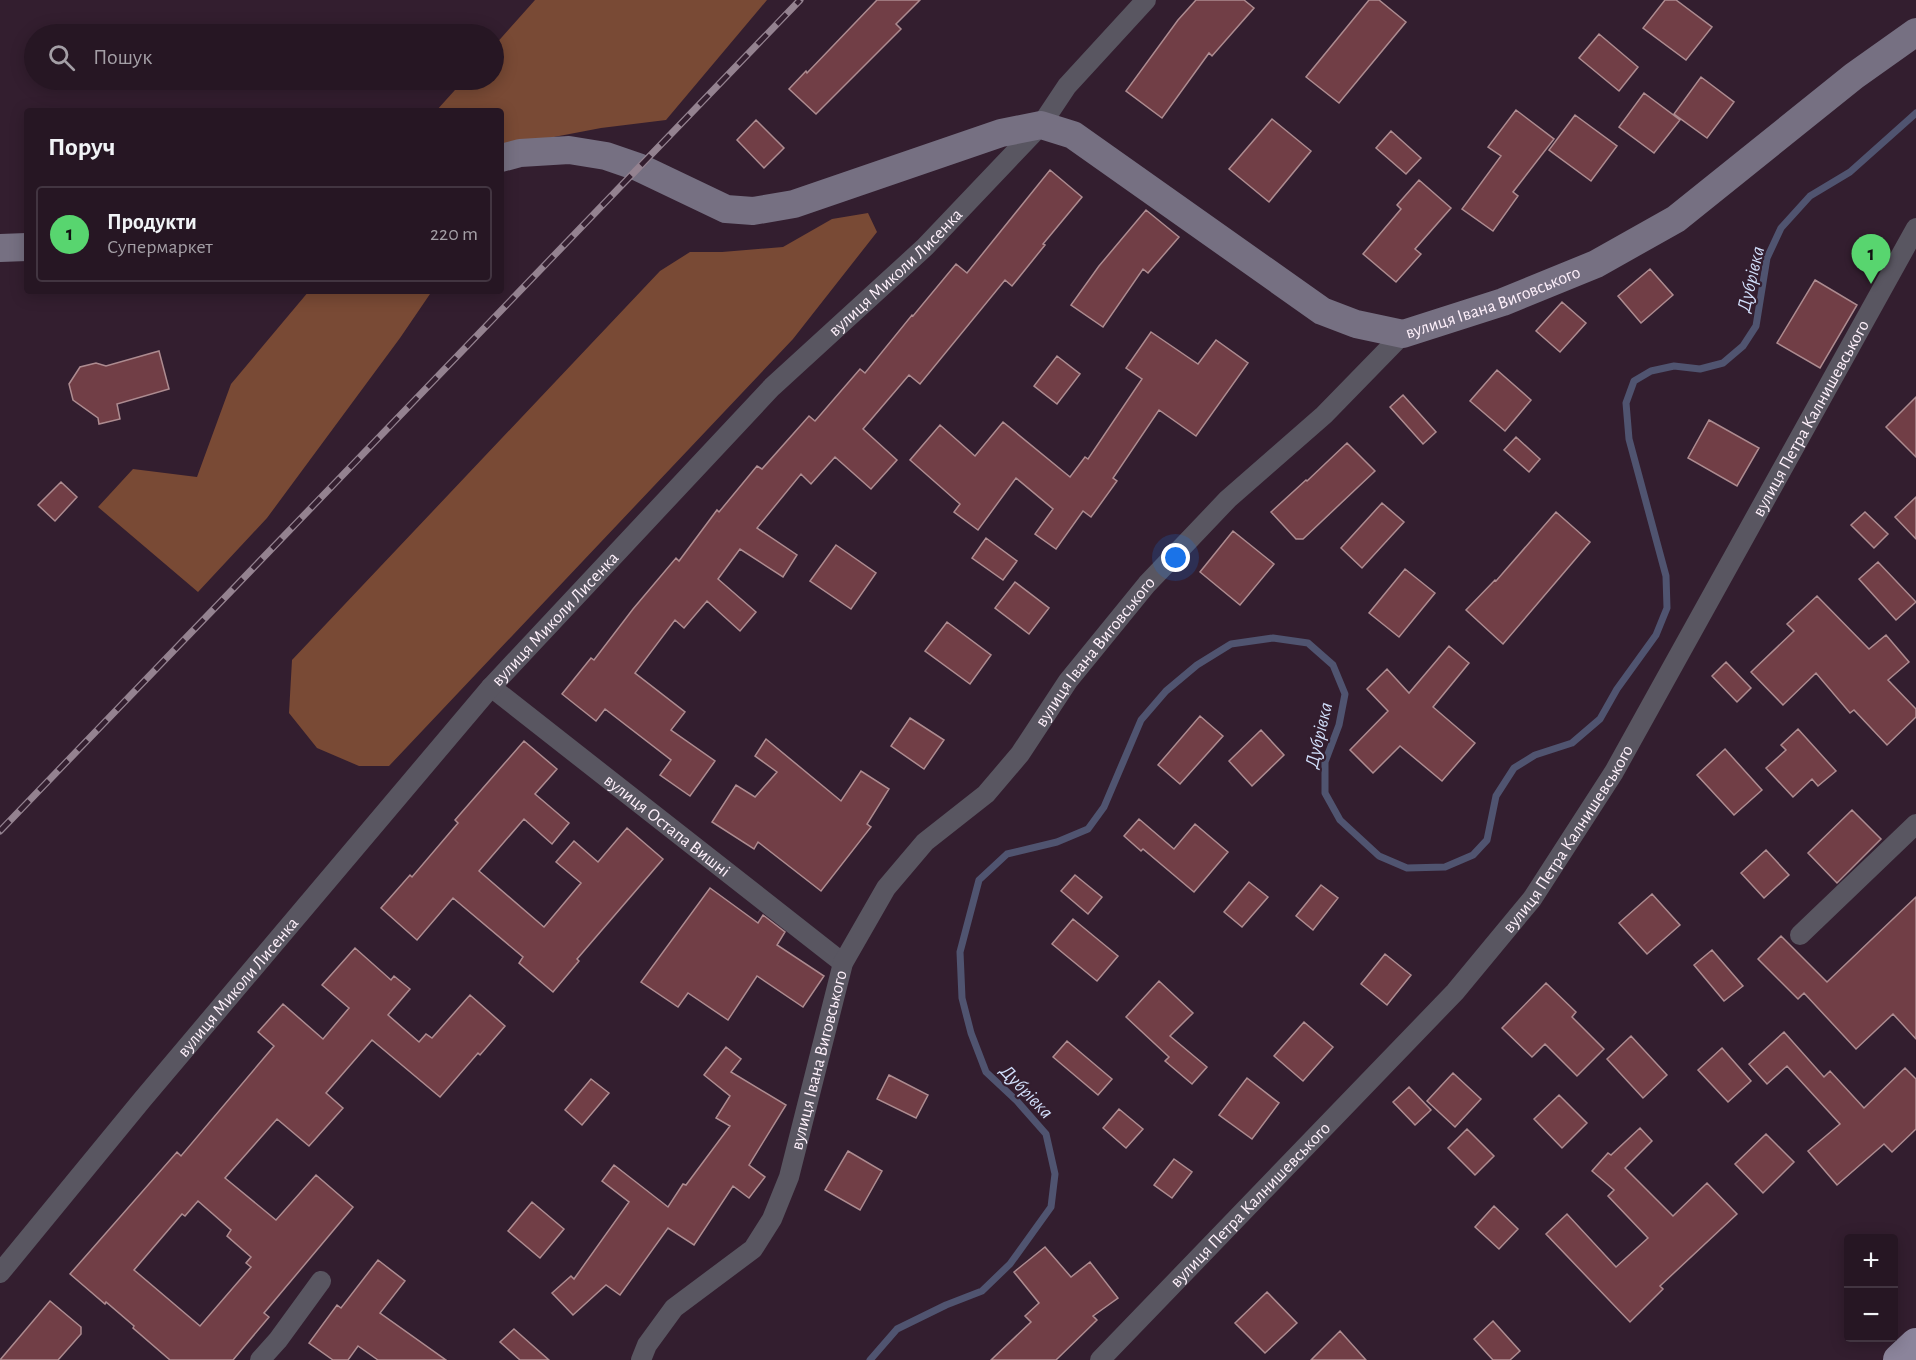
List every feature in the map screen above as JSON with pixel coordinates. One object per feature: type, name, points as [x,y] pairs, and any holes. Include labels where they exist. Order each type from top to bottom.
[{"type":"main road","name":"вулиця Івана Виговського","points":[[1403,334],[1503,302],[1596,264],[1676,219],[1854,76],[1916,32]]},
{"type":"main road","points":[[504,157],[520,153],[569,150],[606,156],[638,167],[726,209],[753,211],[794,204],[1001,133],[1041,124],[1073,135],[1322,311],[1356,324],[1403,334]]},
{"type":"main road","points":[[0,248],[24,247]]},
{"type":"main road","points":[[1899,1360],[1916,1344]]},
{"type":"street","name":"вулиця Миколи Лисенка","points":[[0,1273],[149,1091],[491,687],[772,387],[925,247],[1041,124],[1067,86],[1146,0]]},
{"type":"street","name":"вулиця Петра Калнишевського","points":[[1100,1360],[1455,992],[1532,898],[1614,772],[1916,228]]},
{"type":"street","name":"вулиця Івана Виговського","points":[[641,1360],[647,1346],[674,1308],[753,1249],[772,1219],[789,1178],[843,963],[886,888],[925,842],[986,794],[1020,754],[1068,681],[1147,584],[1228,499],[1324,415],[1403,334]]},
{"type":"street","name":"вулиця Остапа Вишні","points":[[491,687],[843,963]]},
{"type":"street","points":[[1800,935],[1916,824]]},
{"type":"street","points":[[260,1360],[321,1281]]},
{"type":"shaded area","points":[[535,0],[767,0],[666,120],[601,128],[504,146],[504,108],[439,108],[455,90],[504,90],[504,35]]},
{"type":"shaded area","points":[[868,213],[877,232],[793,339],[389,766],[359,766],[317,748],[289,713],[292,660],[660,271],[690,252],[783,247],[832,219]]},
{"type":"shaded area","points":[[306,294],[430,294],[267,518],[198,592],[98,507],[133,469],[197,477],[231,384]]},
{"type":"building","points":[[877,0],[920,0],[896,24],[901,29],[816,114],[789,89]]},
{"type":"building","points":[[1196,0],[1244,0],[1254,8],[1212,56],[1209,53],[1162,118],[1126,91],[1178,20]]},
{"type":"building","points":[[1369,0],[1379,0],[1406,22],[1339,103],[1306,77]]},
{"type":"building","points":[[1665,0],[1676,0],[1712,27],[1686,60],[1643,28]]},
{"type":"building","points":[[1599,34],[1638,67],[1619,91],[1579,58]]},
{"type":"building","points":[[1701,77],[1734,102],[1707,138],[1674,114]]},
{"type":"building","points":[[1644,93],[1680,120],[1654,153],[1619,127]]},
{"type":"building","points":[[1516,110],[1554,139],[1513,192],[1518,196],[1493,231],[1462,209],[1501,156],[1488,147]]},
{"type":"building","points":[[1575,115],[1617,146],[1591,181],[1549,150]]},
{"type":"building","points":[[1272,119],[1311,151],[1269,202],[1229,169]]},
{"type":"building","points":[[756,120],[784,148],[764,168],[737,140]]},
{"type":"building","points":[[1391,131],[1421,158],[1406,174],[1376,148]]},
{"type":"building","points":[[1050,170],[1082,197],[1012,286],[1005,280],[920,384],[909,375],[863,429],[897,460],[871,489],[835,457],[811,484],[801,474],[757,528],[797,555],[783,577],[740,549],[718,579],[756,612],[740,631],[707,601],[684,628],[675,620],[635,673],[685,712],[671,730],[715,761],[690,796],[660,775],[671,760],[605,709],[596,721],[562,694],[591,658],[594,660],[676,558],[679,561],[717,510],[719,512],[757,466],[762,469],[809,416],[815,421],[860,369],[865,373],[956,264],[967,273]]},
{"type":"building","points":[[1419,180],[1451,208],[1415,249],[1421,254],[1396,282],[1363,254],[1401,209],[1397,205]]},
{"type":"building","points":[[1146,210],[1179,237],[1148,273],[1143,269],[1103,327],[1071,305],[1099,266]]},
{"type":"building","points":[[1650,269],[1673,295],[1641,323],[1618,296]]},
{"type":"building","points":[[1815,280],[1857,305],[1820,368],[1777,343]]},
{"type":"building","points":[[1562,302],[1586,323],[1560,352],[1536,331]]},
{"type":"building","points":[[1151,332],[1198,364],[1216,340],[1248,363],[1196,436],[1159,410],[1113,478],[1117,481],[1091,517],[1083,511],[1056,549],[1035,534],[1053,509],[1016,478],[978,530],[954,512],[960,504],[910,460],[940,425],[975,456],[1003,422],[1070,477],[1085,457],[1088,459],[1142,379],[1126,368]]},
{"type":"building","points":[[159,351],[169,389],[117,404],[120,419],[99,424],[98,418],[73,400],[69,384],[80,367],[96,363],[106,366]]},
{"type":"building","points":[[1057,356],[1080,374],[1057,404],[1034,386]]},
{"type":"building","points":[[1497,370],[1531,400],[1505,431],[1470,401]]},
{"type":"building","points":[[1403,395],[1436,432],[1423,444],[1390,407]]},
{"type":"building","points":[[1916,397],[1916,457],[1886,427]]},
{"type":"building","points":[[1709,420],[1759,448],[1737,486],[1688,458]]},
{"type":"building","points":[[1516,437],[1540,459],[1529,472],[1504,450]]},
{"type":"building","points":[[1347,443],[1375,471],[1303,539],[1296,539],[1271,512]]},
{"type":"building","points":[[61,482],[77,497],[55,521],[38,505]]},
{"type":"building","points":[[1916,497],[1916,539],[1895,517]]},
{"type":"building","points":[[1382,503],[1404,522],[1362,568],[1341,548]]},
{"type":"building","points":[[1556,512],[1590,542],[1503,644],[1466,610],[1496,581]]},
{"type":"building","points":[[1865,512],[1888,534],[1874,548],[1851,525]]},
{"type":"building","points":[[1233,531],[1274,564],[1240,605],[1200,572]]},
{"type":"building","points":[[986,538],[1017,561],[1003,580],[972,558]]},
{"type":"building","points":[[836,545],[876,573],[851,609],[810,581]]},
{"type":"building","points":[[1878,562],[1916,602],[1896,620],[1859,579]]},
{"type":"building","points":[[1405,569],[1435,593],[1399,637],[1369,613]]},
{"type":"building","points":[[1015,582],[1049,608],[1029,634],[995,608]]},
{"type":"building","points":[[1817,596],[1869,649],[1886,635],[1909,662],[1888,680],[1916,709],[1916,717],[1887,745],[1854,710],[1850,713],[1816,673],[1783,705],[1751,672],[1794,631],[1787,624]]},
{"type":"building","points":[[947,622],[991,655],[970,684],[925,651]]},
{"type":"building","points":[[1449,646],[1469,663],[1433,707],[1475,743],[1442,781],[1400,746],[1373,773],[1350,750],[1388,711],[1367,689],[1387,669],[1409,693]]},
{"type":"building","points":[[1726,662],[1751,688],[1737,702],[1712,676]]},
{"type":"building","points":[[1200,716],[1223,736],[1180,784],[1158,765]]},
{"type":"building","points":[[910,718],[944,740],[924,769],[891,746]]},
{"type":"building","points":[[1798,729],[1836,771],[1818,786],[1812,779],[1793,797],[1766,768],[1786,750],[1781,745]]},
{"type":"building","points":[[1261,730],[1284,755],[1252,786],[1229,761]]},
{"type":"building","points":[[766,739],[841,801],[861,771],[889,789],[867,824],[871,827],[821,891],[758,842],[754,849],[712,822],[736,785],[755,797],[777,772],[755,756]]},
{"type":"building","points":[[524,741],[557,769],[535,794],[569,823],[552,844],[524,819],[479,871],[544,927],[581,883],[556,862],[574,841],[598,862],[627,828],[663,859],[577,959],[579,961],[553,992],[519,963],[523,957],[453,898],[417,940],[381,908],[410,875],[412,877],[458,823],[455,820]]},
{"type":"building","points":[[1725,749],[1762,790],[1734,815],[1697,775]]},
{"type":"building","points":[[1852,810],[1881,839],[1837,883],[1808,853]]},
{"type":"building","points":[[1139,819],[1174,849],[1195,824],[1228,852],[1194,892],[1124,836]]},
{"type":"building","points":[[1766,850],[1789,875],[1764,898],[1741,873]]},
{"type":"building","points":[[1075,875],[1102,897],[1088,914],[1061,891]]},
{"type":"building","points":[[1249,882],[1268,897],[1242,927],[1224,912]]},
{"type":"building","points":[[1321,885],[1338,898],[1313,930],[1296,916]]},
{"type":"building","points":[[710,888],[758,923],[763,915],[785,932],[777,945],[824,976],[803,1007],[757,976],[728,1020],[688,993],[678,1007],[641,982]]},
{"type":"building","points":[[1652,894],[1680,925],[1647,954],[1619,923]]},
{"type":"building","points":[[1916,897],[1916,1039],[1893,1014],[1856,1049],[1804,993],[1798,999],[1758,959],[1781,936],[1827,982]]},
{"type":"building","points":[[1073,919],[1118,956],[1097,981],[1052,944]]},
{"type":"building","points":[[355,948],[391,980],[394,976],[410,989],[388,1015],[419,1042],[426,1034],[432,1038],[470,995],[505,1026],[440,1097],[372,1040],[326,1093],[343,1108],[309,1146],[277,1119],[225,1178],[276,1220],[316,1175],[353,1207],[264,1313],[269,1317],[233,1360],[170,1360],[133,1328],[134,1326],[70,1274],[177,1152],[181,1156],[274,1046],[258,1032],[283,1004],[323,1039],[349,1008],[322,985]],"holes":[[[198,1201],[231,1230],[227,1236],[251,1257],[246,1263],[251,1267],[200,1326],[134,1270],[182,1214],[185,1216]]]},
{"type":"building","points":[[1712,950],[1743,986],[1724,1001],[1694,965]]},
{"type":"building","points":[[1385,954],[1411,975],[1387,1005],[1361,984]]},
{"type":"building","points":[[1159,981],[1193,1013],[1170,1036],[1207,1067],[1192,1084],[1165,1061],[1169,1057],[1126,1017]]},
{"type":"building","points":[[1546,983],[1576,1012],[1572,1017],[1604,1049],[1577,1076],[1545,1044],[1532,1057],[1502,1028]]},
{"type":"building","points":[[1304,1022],[1333,1047],[1303,1081],[1274,1056]]},
{"type":"building","points":[[1784,1032],[1824,1077],[1830,1071],[1864,1108],[1905,1068],[1916,1079],[1916,1129],[1892,1152],[1884,1144],[1837,1185],[1808,1151],[1840,1124],[1787,1066],[1767,1084],[1749,1064]]},
{"type":"building","points":[[1631,1036],[1667,1075],[1643,1098],[1607,1059]]},
{"type":"building","points":[[1067,1041],[1112,1079],[1098,1095],[1053,1057]]},
{"type":"building","points":[[726,1047],[741,1059],[731,1072],[786,1105],[749,1165],[765,1177],[749,1198],[733,1186],[694,1245],[668,1228],[620,1295],[606,1285],[573,1315],[552,1293],[571,1276],[574,1279],[629,1202],[602,1181],[614,1165],[668,1207],[683,1184],[686,1185],[730,1126],[716,1118],[730,1096],[704,1075]]},
{"type":"building","points":[[1722,1048],[1751,1081],[1728,1102],[1698,1070]]},
{"type":"building","points":[[1453,1073],[1481,1099],[1455,1127],[1427,1101]]},
{"type":"building","points":[[889,1075],[928,1095],[916,1118],[877,1099]]},
{"type":"building","points":[[1247,1078],[1279,1103],[1252,1139],[1219,1115]]},
{"type":"building","points":[[591,1079],[609,1093],[582,1125],[565,1110]]},
{"type":"building","points":[[1409,1087],[1431,1110],[1415,1125],[1393,1102]]},
{"type":"building","points":[[1559,1095],[1587,1123],[1562,1148],[1534,1119]]},
{"type":"building","points":[[1119,1109],[1143,1129],[1126,1148],[1103,1128]]},
{"type":"building","points":[[1640,1128],[1652,1141],[1625,1168],[1673,1216],[1707,1183],[1737,1214],[1660,1286],[1663,1289],[1630,1322],[1546,1234],[1567,1214],[1616,1267],[1648,1238],[1608,1196],[1614,1190],[1592,1171],[1608,1153],[1611,1155]]},
{"type":"building","points":[[1467,1129],[1494,1156],[1475,1175],[1448,1148]]},
{"type":"building","points":[[1766,1134],[1794,1162],[1763,1193],[1735,1164]]},
{"type":"building","points":[[848,1151],[882,1171],[860,1210],[825,1190]]},
{"type":"building","points":[[1174,1159],[1192,1172],[1172,1198],[1154,1185]]},
{"type":"building","points":[[532,1202],[564,1229],[540,1258],[508,1231]]},
{"type":"building","points":[[1494,1206],[1518,1229],[1499,1249],[1475,1227]]},
{"type":"building","points":[[1045,1247],[1071,1277],[1090,1262],[1118,1298],[1093,1316],[1097,1320],[1056,1360],[991,1360],[1031,1322],[1025,1316],[1039,1303],[1014,1272]]},
{"type":"building","points":[[378,1260],[405,1281],[380,1313],[446,1360],[378,1360],[358,1346],[348,1360],[333,1360],[309,1343],[337,1305],[341,1308]]},
{"type":"building","points":[[1267,1292],[1297,1323],[1265,1353],[1235,1323]]},
{"type":"building","points":[[50,1301],[81,1327],[81,1334],[58,1360],[0,1360]]},
{"type":"building","points":[[1493,1321],[1520,1351],[1510,1360],[1493,1360],[1474,1339]]},
{"type":"building","points":[[514,1329],[549,1360],[520,1360],[500,1342]]},
{"type":"building","points":[[1340,1331],[1366,1360],[1311,1360]]},
{"type":"waterway","name":"Дубрівка","points":[[870,1360],[897,1329],[946,1305],[982,1291],[1010,1264],[1051,1207],[1055,1174],[1046,1134],[1017,1101],[986,1072],[971,1033],[962,998],[960,952],[979,880],[1007,854],[1057,842],[1088,829],[1104,807],[1141,720],[1166,691],[1197,665],[1231,644],[1273,638],[1308,643],[1333,665],[1345,694],[1339,725],[1325,762],[1325,793],[1340,820],[1379,856],[1407,868],[1445,867],[1473,855],[1487,840],[1496,796],[1514,768],[1535,755],[1572,743],[1600,719],[1617,689],[1656,635],[1667,608],[1666,576],[1629,439],[1626,403],[1634,381],[1651,371],[1674,366],[1700,369],[1723,363],[1743,346],[1756,326],[1767,258],[1781,228],[1810,196],[1850,172],[1916,113]]},
{"type":"railway","points":[[0,831],[800,0]]},
{"type":"place","name":"Продукти","points":[[1871,284]]}]
